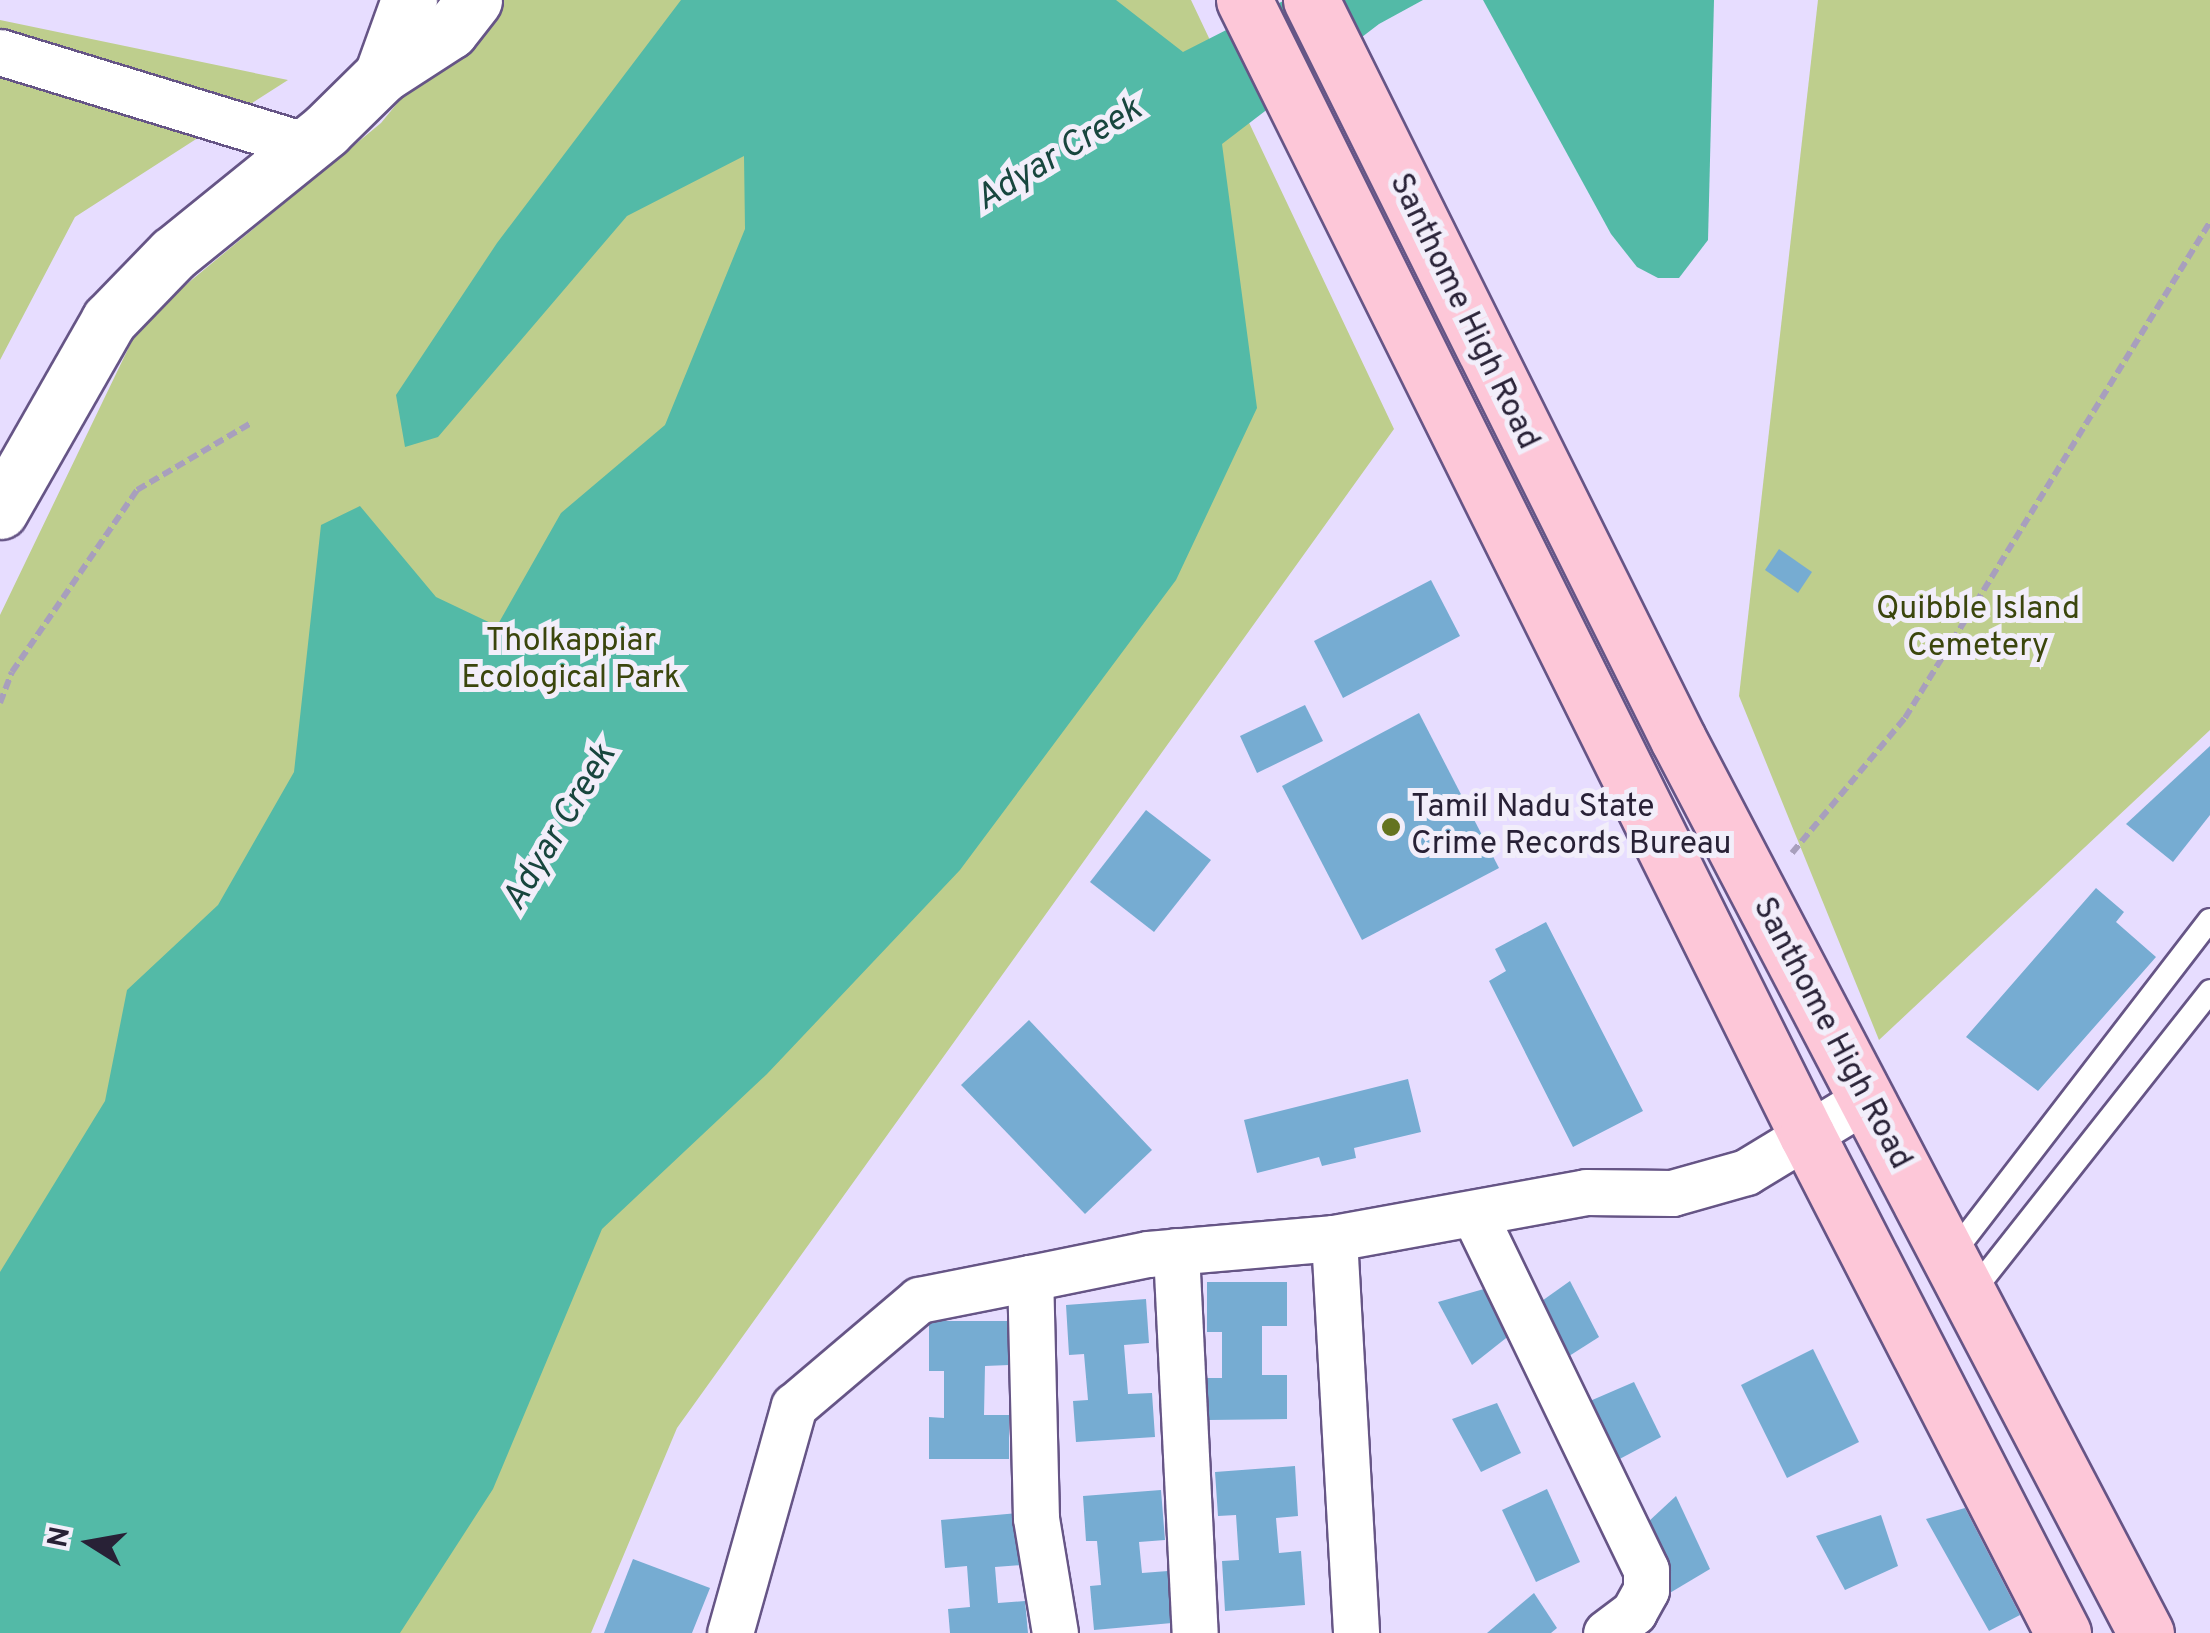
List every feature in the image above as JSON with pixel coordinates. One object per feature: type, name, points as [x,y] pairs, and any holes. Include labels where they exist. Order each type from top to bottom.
[{"type":"main road","name":"Santhome High Road","points":[[1244,0],[1807,1135],[2064,1633]]},
{"type":"main road","name":"Santhome High Road","points":[[1311,0],[1508,407],[1758,894],[2146,1633]]},
{"type":"street","points":[[382,75],[409,0]]},
{"type":"street","points":[[0,511],[109,320],[173,254],[307,146],[382,75],[450,30],[474,0]]},
{"type":"street","points":[[0,52],[307,146]]},
{"type":"street","points":[[730,1633],[794,1406],[919,1300],[1176,1250],[1334,1238],[1586,1192],[1672,1193],[1746,1172],[1866,1100]]},
{"type":"street","points":[[1474,1214],[1646,1570],[1646,1590],[1634,1612],[1606,1633]]},
{"type":"street","points":[[1334,1238],[1356,1633]]},
{"type":"street","points":[[1176,1250],[1195,1633]]},
{"type":"street","points":[[1030,1278],[1036,1518],[1054,1633]]},
{"type":"lane","points":[[1959,1278],[2210,920]]},
{"type":"lane","points":[[1959,1278],[2210,991]]},
{"type":"path","points":[[1758,894],[1905,718],[2210,222]]},
{"type":"path","points":[[0,703],[12,672],[137,490],[253,422]]},
{"type":"green space","name":"Tholkappiar Ecological Park","points":[[482,0],[1191,0],[1394,429],[677,1428],[591,1633],[0,1633],[0,615],[141,322],[381,123]]},
{"type":"green space","name":"Quibble Island Cemetery","points":[[1818,0],[2210,0],[2210,730],[1879,1040],[1739,696]]},
{"type":"green space","points":[[0,20],[288,80],[75,217],[0,360]]},
{"type":"water","name":"Tholkappiar Ecological Park","points":[[681,0],[1116,0],[1183,52],[1285,0],[1423,0],[1379,24],[1222,144],[1257,408],[1176,580],[960,870],[767,1074],[602,1229],[493,1489],[400,1633],[0,1633],[0,1272],[105,1101],[127,990],[218,905],[294,772],[321,525],[360,506],[436,597],[497,626],[561,513],[665,425],[745,229],[744,156],[627,216],[438,437],[405,447],[396,395],[497,243]]},
{"type":"water","points":[[1483,0],[1714,0],[1708,240],[1679,278],[1658,278],[1637,267],[1611,234]]},
{"type":"building","points":[[1779,549],[1812,572],[1798,593],[1765,570]]},
{"type":"building","points":[[1431,580],[1460,636],[1343,698],[1314,641]]},
{"type":"building","points":[[1305,705],[1323,741],[1257,773],[1240,736]]},
{"type":"building","name":"Tamil Nadu State Crime Records Bureau","points":[[1419,713],[1499,868],[1362,940],[1282,786]]},
{"type":"building","points":[[2210,746],[2210,815],[2173,862],[2126,824]]},
{"type":"building","points":[[1146,810],[1211,860],[1154,932],[1090,882]]},
{"type":"building","points":[[2096,888],[2124,912],[2116,922],[2156,957],[2038,1091],[1966,1037]]},
{"type":"building","points":[[1546,922],[1643,1111],[1573,1147],[1489,981],[1506,971],[1495,949]]},
{"type":"building","points":[[1029,1020],[1152,1150],[1085,1214],[961,1085]]},
{"type":"building","points":[[1408,1079],[1421,1132],[1354,1148],[1356,1158],[1322,1166],[1319,1157],[1257,1173],[1244,1120]]},
{"type":"building","points":[[1570,1281],[1599,1337],[1566,1358],[1539,1303]]},
{"type":"building","points":[[1207,1282],[1287,1282],[1287,1326],[1262,1326],[1262,1375],[1287,1375],[1287,1419],[1207,1420],[1207,1378],[1222,1378],[1222,1332],[1207,1332]]},
{"type":"building","points":[[1498,1285],[1515,1331],[1472,1365],[1438,1302]]},
{"type":"building","points":[[1146,1299],[1149,1343],[1124,1345],[1128,1394],[1152,1393],[1155,1437],[1076,1442],[1073,1401],[1088,1400],[1084,1354],[1069,1355],[1066,1305]]},
{"type":"building","points":[[929,1321],[1009,1321],[1009,1365],[985,1366],[984,1415],[1009,1415],[1009,1459],[929,1459],[929,1417],[944,1418],[944,1371],[929,1371]]},
{"type":"building","points":[[1813,1349],[1859,1442],[1787,1478],[1741,1385]]},
{"type":"building","points":[[1634,1382],[1661,1437],[1614,1462],[1583,1404]]},
{"type":"building","points":[[1497,1403],[1521,1453],[1481,1472],[1452,1419]]},
{"type":"building","points":[[1295,1466],[1298,1516],[1276,1518],[1279,1553],[1301,1551],[1305,1605],[1225,1611],[1222,1561],[1239,1560],[1236,1515],[1218,1516],[1215,1472]]},
{"type":"building","points":[[1547,1489],[1580,1562],[1536,1582],[1502,1510]]},
{"type":"building","points":[[1161,1490],[1165,1540],[1139,1542],[1142,1573],[1168,1571],[1172,1623],[1094,1630],[1090,1586],[1101,1585],[1097,1541],[1086,1541],[1083,1496]]},
{"type":"building","points":[[1676,1496],[1710,1569],[1663,1597],[1648,1522]]},
{"type":"building","points":[[1965,1508],[2020,1615],[1989,1631],[1926,1519]]},
{"type":"building","points":[[1019,1513],[1023,1565],[995,1567],[998,1603],[1025,1601],[1028,1633],[950,1633],[948,1609],[970,1607],[967,1566],[945,1568],[941,1520]]},
{"type":"building","points":[[1881,1515],[1898,1566],[1845,1590],[1816,1536]]},
{"type":"building","points":[[633,1559],[710,1588],[692,1633],[604,1633]]},
{"type":"building","points":[[1534,1593],[1557,1628],[1551,1633],[1487,1633]]},
{"type":"place","name":"Tamil Nadu State Crime Records Bureau","points":[[1391,827]]},
{"type":"water label","name":"Adyar Creek","points":[[1059,155]]},
{"type":"water label","name":"Adyar Creek","points":[[560,828]]}]
